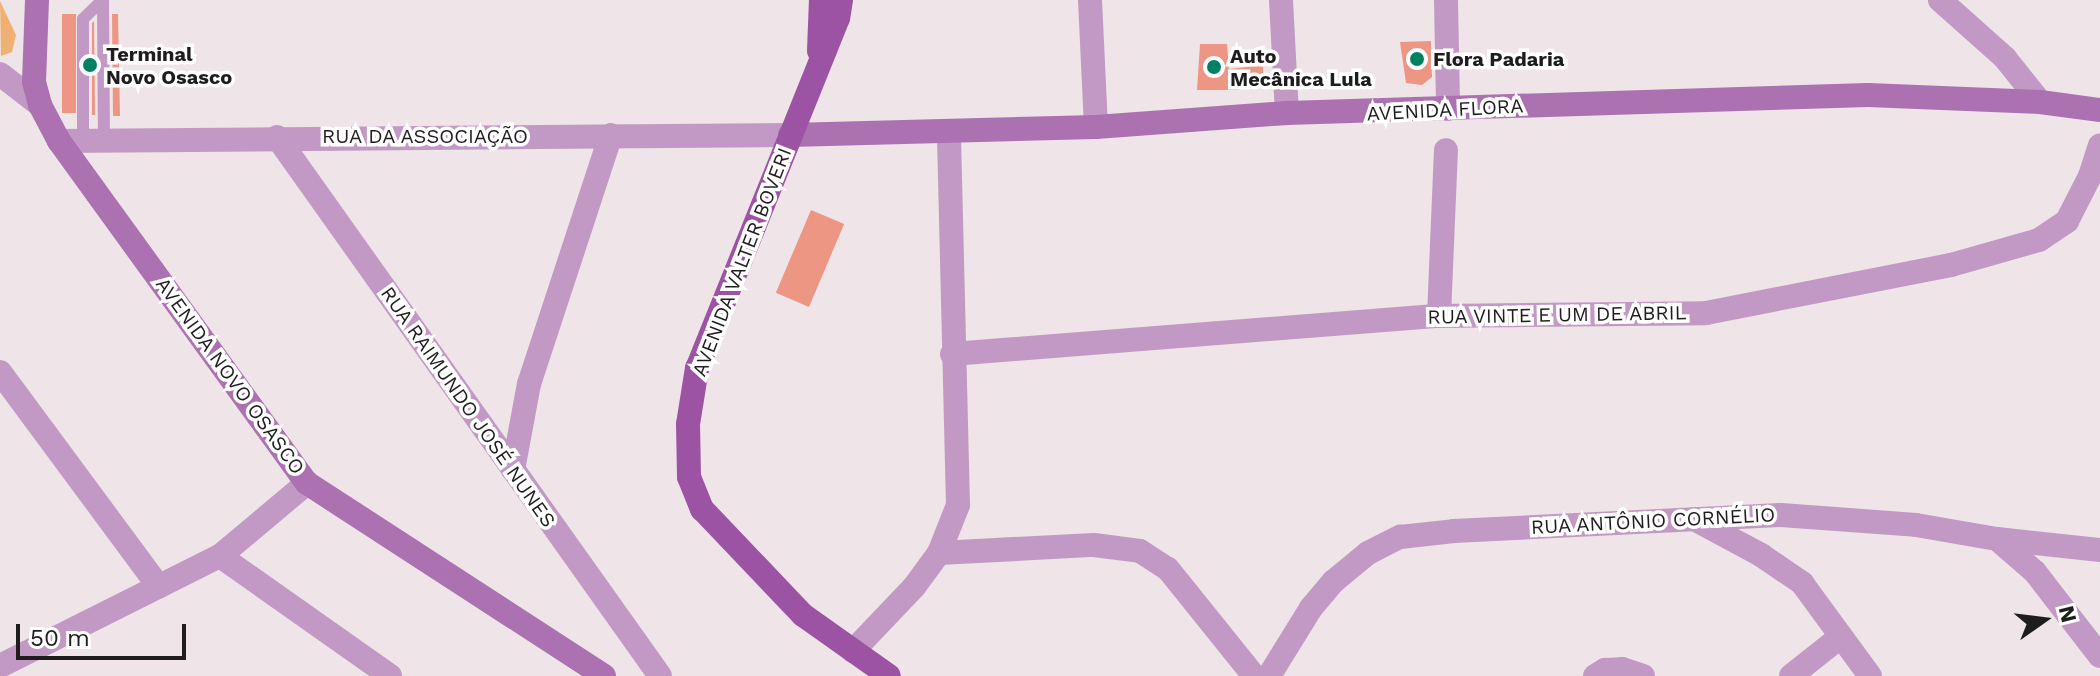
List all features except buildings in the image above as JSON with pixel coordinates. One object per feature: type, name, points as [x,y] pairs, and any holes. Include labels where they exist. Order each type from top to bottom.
[{"type":"main road","name":"AVENIDA NOVO OSASCO","points":[[37,0],[34,82],[40,105],[82,140],[307,483],[604,676]]},
{"type":"main road","name":"AVENIDA VALTER BOVERI","points":[[832,4],[819,62],[697,368],[688,424],[689,477],[702,509],[803,615],[881,674]]},
{"type":"main road","name":"AVENIDA FLORA","points":[[790,135],[1096,127],[1287,113],[1868,95],[2040,102],[2100,110]]},
{"type":"street","points":[[1090,0],[1096,127]]},
{"type":"street","points":[[1281,0],[1287,113]]},
{"type":"street","points":[[1446,0],[1448,109]]},
{"type":"street","points":[[1940,0],[2005,58],[2040,102]]},
{"type":"street","points":[[0,74],[40,105]]},
{"type":"street","points":[[853,651],[914,587],[939,553],[958,505],[949,131]]},
{"type":"street","points":[[513,470],[529,384],[611,135]]},
{"type":"street","name":"RUA DA ASSOCIAÇÃO","points":[[82,140],[790,135]]},
{"type":"street","name":"RUA RAIMUNDO JOSÉ NUNES","points":[[277,137],[660,676]]},
{"type":"street","name":"RUA VINTE E UM DE ABRIL","points":[[952,354],[1439,316],[1706,313],[1951,265],[2039,240],[2067,221],[2090,176],[2100,146]]},
{"type":"street","points":[[1439,316],[1446,150]]},
{"type":"street","points":[[0,372],[159,587]]},
{"type":"street","points":[[2,662],[220,556],[307,483]]},
{"type":"street","name":"RUA ANTÔNIO CORNÉLIO","points":[[1269,676],[1311,608],[1334,581],[1368,553],[1400,537],[1454,531],[1781,515],[1916,525],[1997,539],[2100,550]]},
{"type":"street","points":[[1694,519],[1761,555],[1802,583],[1870,676]]},
{"type":"street","points":[[1997,539],[2035,572],[2100,656]]},
{"type":"street","points":[[939,553],[1094,545],[1140,551],[1168,569],[1254,676]]},
{"type":"street","points":[[220,556],[390,676]]},
{"type":"street","points":[[1791,676],[1840,637]]},
{"type":"street","points":[[1595,676],[1605,670],[1622,669],[1643,676]]},
{"type":"lane","points":[[82,140],[83,19],[103,0]]},
{"type":"lane","points":[[82,140],[103,0]]},
{"type":"shaded area","points":[[0,1],[16,35],[12,52],[1,56]]},
{"type":"place","name":"Flora Padaria","points":[[1417,59]]},
{"type":"place","name":"Terminal Novo Osasco","points":[[90,65]]},
{"type":"place","name":"Auto Mecânica Lula","points":[[1214,67]]}]
